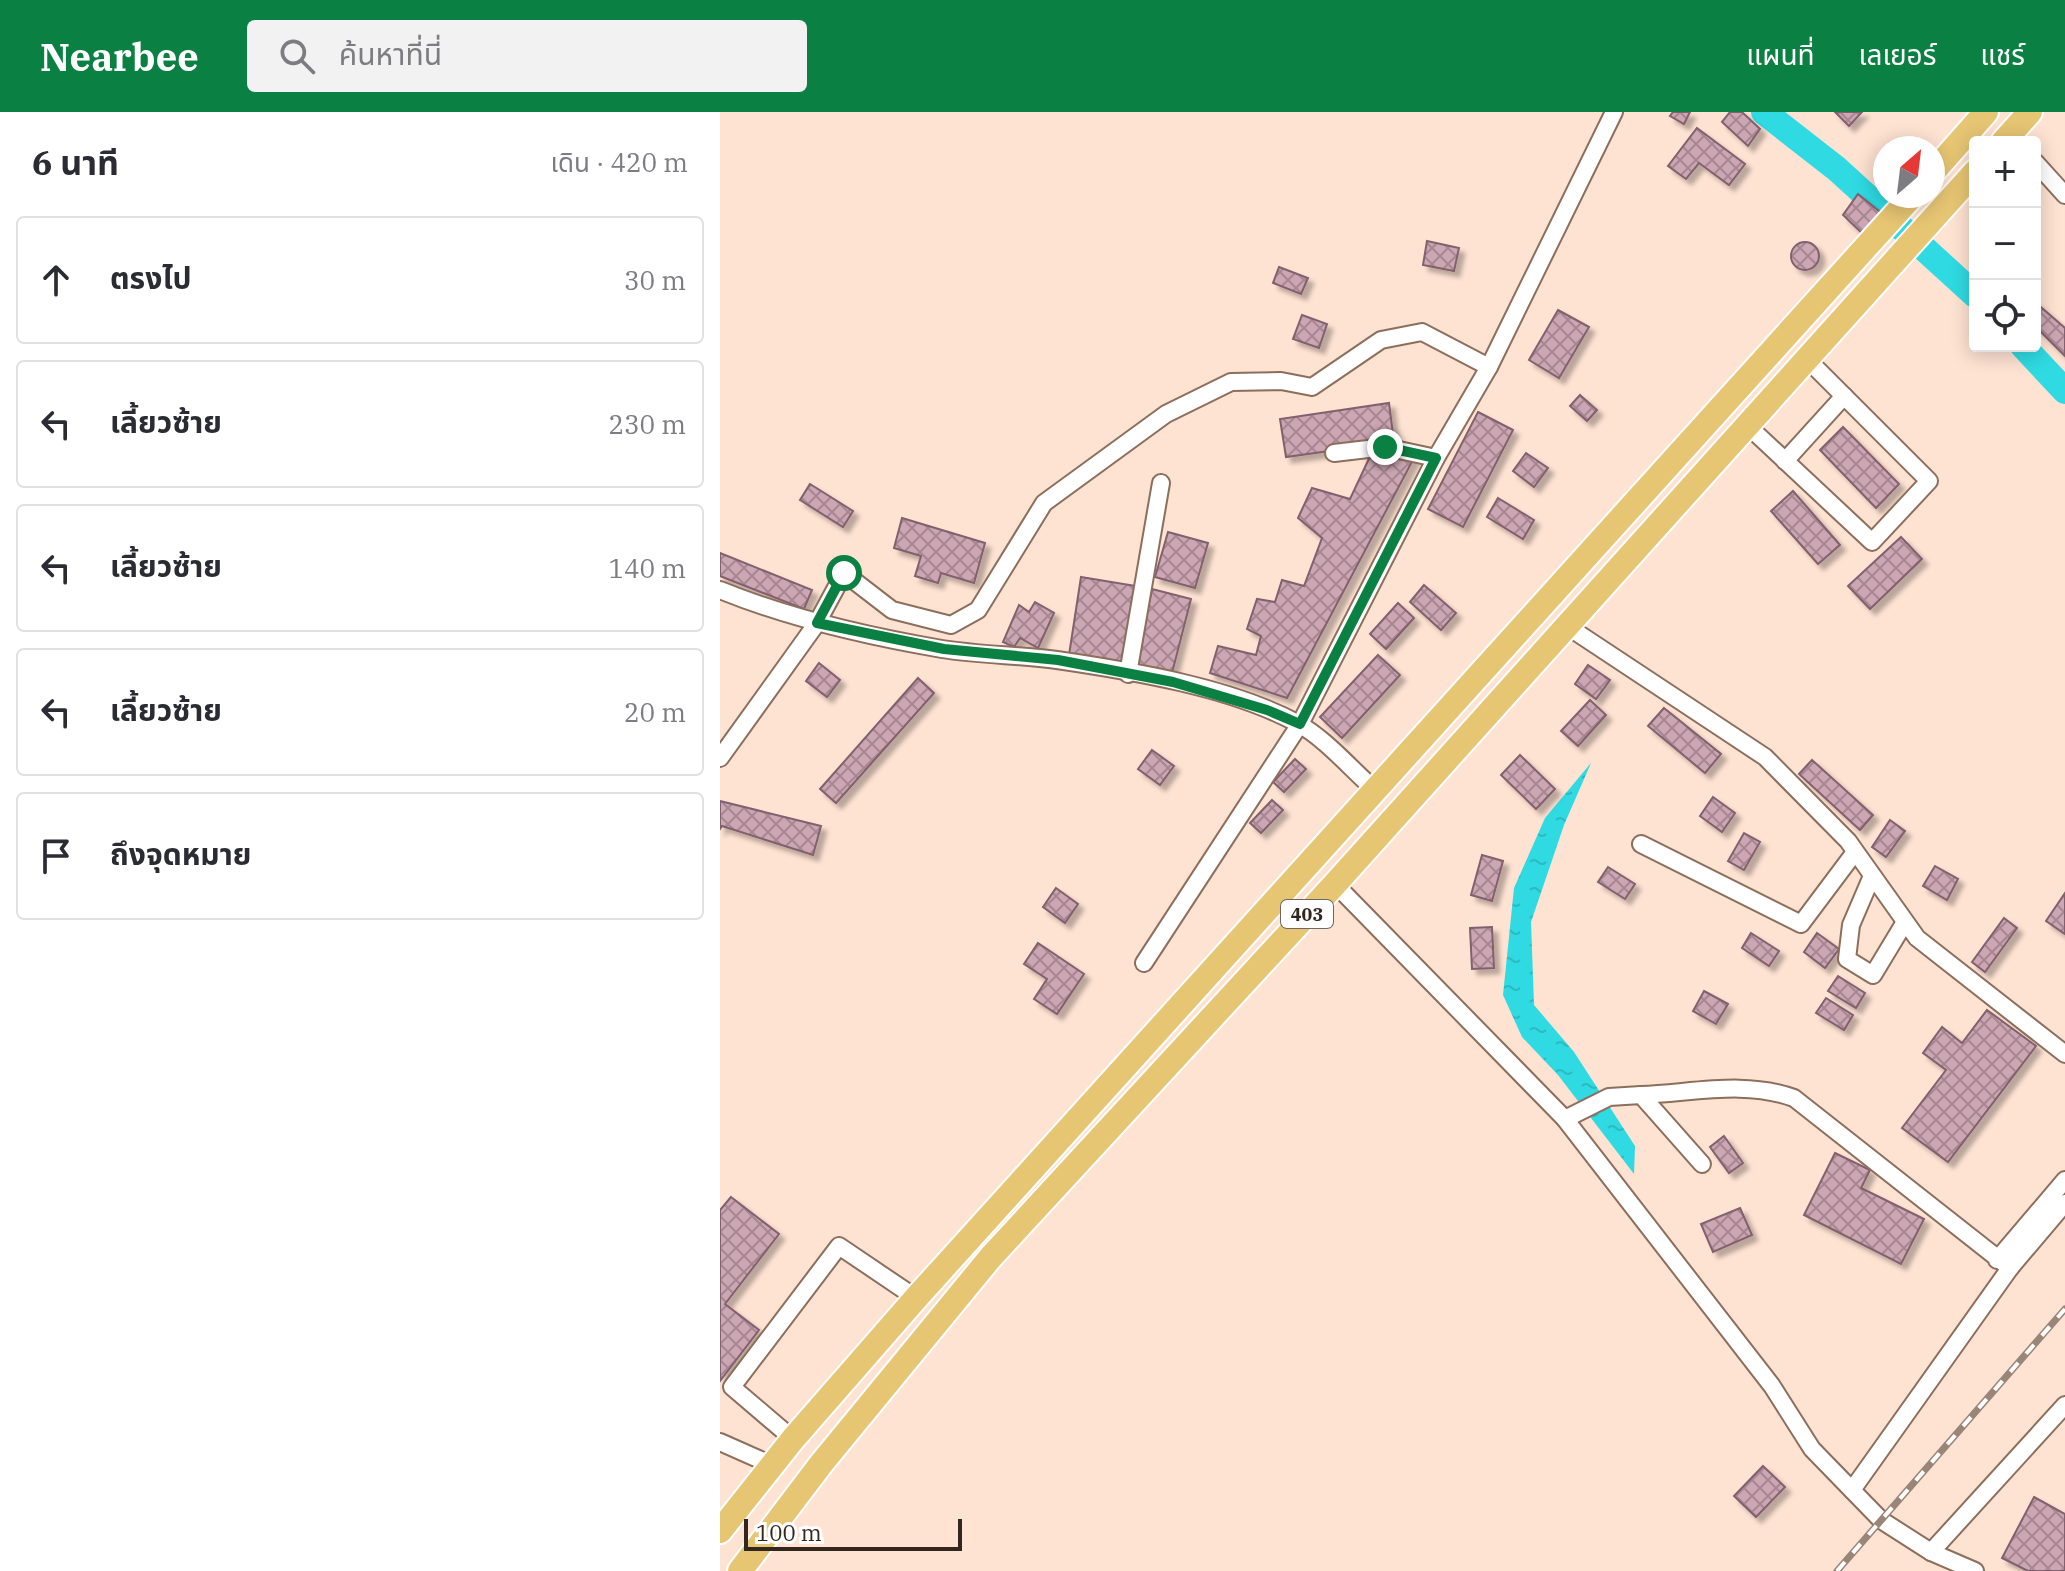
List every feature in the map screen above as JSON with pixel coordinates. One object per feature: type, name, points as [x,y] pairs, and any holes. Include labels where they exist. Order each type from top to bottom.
[{"type":"highway","points":[[1945,158],[1986,112]]},
{"type":"highway","points":[[2013,136],[2030,112]]},
{"type":"highway","name":"403","points":[[740,1571],[821,1464],[990,1258],[1335,884],[1969,178]]},
{"type":"highway","name":"403","points":[[720,1531],[793,1439],[916,1298],[1901,208]]},
{"type":"street","points":[[1144,963],[1300,724],[1436,458],[1489,367],[1614,112]]},
{"type":"street","points":[[2041,169],[2065,195]]},
{"type":"street","points":[[720,758],[817,623],[844,573],[892,610],[951,625],[978,610],[1044,503],[1166,414],[1231,382],[1281,381],[1312,387],[1381,340],[1422,332],[1489,367]]},
{"type":"street","points":[[1747,425],[1872,542],[1929,481],[1806,358]]},
{"type":"street","points":[[1785,461],[1844,396]]},
{"type":"street","points":[[1334,453],[1374,447],[1436,458]]},
{"type":"street","points":[[1128,674],[1161,483]]},
{"type":"street","points":[[720,590],[774,612],[817,623],[944,649],[1058,660],[1231,698],[1300,724],[1375,790]]},
{"type":"street","points":[[1567,626],[1765,757],[1855,852],[1917,938],[2065,1054]]},
{"type":"street","points":[[1641,844],[1801,924],[1855,852]]},
{"type":"street","points":[[1872,876],[1851,925],[1847,959],[1873,975],[1905,922]]},
{"type":"street","points":[[1335,884],[1571,1116],[1772,1386],[1812,1449],[1881,1520],[1931,1552],[1975,1571]]},
{"type":"street","points":[[1571,1116],[1609,1097],[1747,1087],[1771,1089],[1794,1098],[2004,1264]]},
{"type":"street","points":[[1641,1095],[1702,1164]]},
{"type":"street","points":[[1852,1490],[2004,1264],[2065,1180]]},
{"type":"street","points":[[2004,1264],[2065,1203]]},
{"type":"street","points":[[793,1439],[732,1387],[839,1246],[916,1298]]},
{"type":"street","points":[[1931,1552],[2065,1405]]},
{"type":"street","points":[[720,1442],[772,1465]]},
{"type":"water","points":[[1591,763],[1564,825],[1531,922],[1534,1005],[1574,1052],[1635,1146],[1634,1174],[1558,1075],[1522,1037],[1503,995],[1514,888],[1545,818]]},
{"type":"building","points":[[1673,112],[1690,112],[1684,124],[1670,116]]},
{"type":"building","points":[[1730,112],[1742,112],[1760,129],[1748,146],[1722,122]]},
{"type":"building","points":[[1835,112],[1862,112],[1849,126]]},
{"type":"building","points":[[1697,128],[1745,164],[1729,185],[1699,163],[1686,179],[1668,166]]},
{"type":"building","points":[[1858,194],[1885,216],[1867,238],[1843,215]]},
{"type":"building","points":[[1427,241],[1459,248],[1454,271],[1423,265]]},
{"type":"building","points":[[1805,242],[1815,246],[1819,256],[1815,266],[1805,270],[1795,266],[1791,256],[1795,246]]},
{"type":"building","points":[[1279,267],[1308,278],[1301,294],[1273,283]]},
{"type":"building","points":[[2041,307],[2065,328],[2065,356],[2041,332]]},
{"type":"building","points":[[1558,310],[1589,327],[1559,378],[1529,360]]},
{"type":"building","points":[[1302,315],[1327,324],[1319,348],[1293,339]]},
{"type":"building","points":[[1580,395],[1597,410],[1587,421],[1570,406]]},
{"type":"building","points":[[1389,403],[1394,442],[1286,457],[1280,419]]},
{"type":"building","points":[[1478,412],[1513,430],[1463,527],[1428,509]]},
{"type":"building","points":[[1843,427],[1899,484],[1876,508],[1820,450]]},
{"type":"building","points":[[1374,448],[1415,456],[1287,698],[1210,673],[1218,646],[1256,655],[1261,636],[1247,629],[1257,599],[1275,602],[1282,580],[1304,586],[1322,538],[1298,518],[1312,488],[1350,499]]},
{"type":"building","points":[[1526,453],[1548,468],[1534,487],[1513,471]]},
{"type":"building","points":[[810,484],[853,511],[843,527],[800,500]]},
{"type":"building","points":[[1793,491],[1840,545],[1818,564],[1771,511]]},
{"type":"building","points":[[1498,498],[1534,520],[1523,539],[1487,517]]},
{"type":"building","points":[[902,518],[985,543],[974,583],[941,573],[938,583],[915,576],[921,556],[894,548]]},
{"type":"building","points":[[1168,532],[1208,543],[1195,588],[1155,577]]},
{"type":"building","points":[[1901,537],[1922,559],[1870,609],[1848,586]]},
{"type":"building","points":[[720,553],[812,590],[804,609],[720,576]]},
{"type":"building","points":[[1081,577],[1136,586],[1124,664],[1069,655]]},
{"type":"building","points":[[1424,585],[1456,613],[1441,630],[1410,602]]},
{"type":"building","points":[[1152,589],[1191,599],[1172,673],[1136,670]]},
{"type":"building","points":[[1035,602],[1054,613],[1038,648],[1020,638],[1014,647],[1003,642],[1019,605],[1029,612]]},
{"type":"building","points":[[1398,603],[1414,618],[1386,649],[1370,634]]},
{"type":"building","points":[[1378,655],[1400,675],[1342,738],[1320,717]]},
{"type":"building","points":[[819,663],[840,680],[827,697],[806,681]]},
{"type":"building","points":[[1588,665],[1610,680],[1596,699],[1575,684]]},
{"type":"building","points":[[918,678],[934,693],[836,803],[820,789]]},
{"type":"building","points":[[1590,700],[1606,715],[1578,746],[1561,731]]},
{"type":"building","points":[[1664,708],[1721,754],[1705,773],[1648,726]]},
{"type":"building","points":[[1152,750],[1174,766],[1160,785],[1138,769]]},
{"type":"building","points":[[1520,755],[1555,789],[1536,809],[1501,775]]},
{"type":"building","points":[[1295,759],[1306,769],[1284,792],[1273,782]]},
{"type":"building","points":[[1812,760],[1873,815],[1860,830],[1799,774]]},
{"type":"building","points":[[1713,797],[1735,813],[1722,832],[1700,816]]},
{"type":"building","points":[[1272,800],[1283,810],[1261,833],[1250,823]]},
{"type":"building","points":[[720,801],[821,826],[813,855],[722,826],[720,829]]},
{"type":"building","points":[[1890,820],[1905,831],[1886,857],[1872,847]]},
{"type":"building","points":[[1744,833],[1760,842],[1744,870],[1728,861]]},
{"type":"building","points":[[1482,855],[1503,861],[1492,901],[1471,895]]},
{"type":"building","points":[[1935,866],[1958,879],[1947,900],[1923,886]]},
{"type":"building","points":[[1608,867],[1635,884],[1625,899],[1598,882]]},
{"type":"building","points":[[1056,888],[1078,904],[1065,923],[1043,907]]},
{"type":"building","points":[[2065,893],[2065,934],[2046,921]]},
{"type":"building","points":[[2004,918],[2017,928],[1985,972],[1972,962]]},
{"type":"building","points":[[1492,927],[1494,968],[1472,969],[1470,928]]},
{"type":"building","points":[[1751,933],[1779,951],[1769,966],[1742,948]]},
{"type":"building","points":[[1817,933],[1839,949],[1825,968],[1804,952]]},
{"type":"building","points":[[1038,943],[1084,974],[1057,1014],[1034,999],[1047,979],[1024,964]]},
{"type":"building","points":[[1838,976],[1865,993],[1856,1008],[1828,991]]},
{"type":"building","points":[[1704,991],[1728,1004],[1716,1024],[1693,1011]]},
{"type":"building","points":[[1826,998],[1853,1015],[1844,1030],[1816,1013]]},
{"type":"building","points":[[1987,1010],[2036,1046],[1948,1162],[1902,1128],[1946,1070],[1923,1053],[1942,1027],[1962,1043]]},
{"type":"building","points":[[1724,1136],[1743,1163],[1729,1173],[1710,1147]]},
{"type":"building","points":[[1835,1153],[1870,1170],[1861,1188],[1924,1219],[1901,1264],[1804,1215]]},
{"type":"building","points":[[731,1197],[779,1234],[725,1304],[759,1330],[720,1381],[720,1210]]},
{"type":"building","points":[[1740,1208],[1752,1235],[1713,1252],[1701,1224]]},
{"type":"building","points":[[1763,1466],[1785,1487],[1756,1517],[1734,1496]]},
{"type":"building","points":[[2034,1497],[2065,1514],[2065,1571],[2028,1571],[2002,1558]]},
{"type":"waterway","points":[[1764,112],[1837,169],[1969,290]]},
{"type":"waterway","points":[[2029,352],[2065,391]]},
{"type":"railway","points":[[1837,1571],[2065,1309]]},
{"type":"route","points":[[844,573],[817,623],[944,649],[1058,660],[1173,682],[1231,698],[1300,724],[1436,458],[1385,447]]}]
